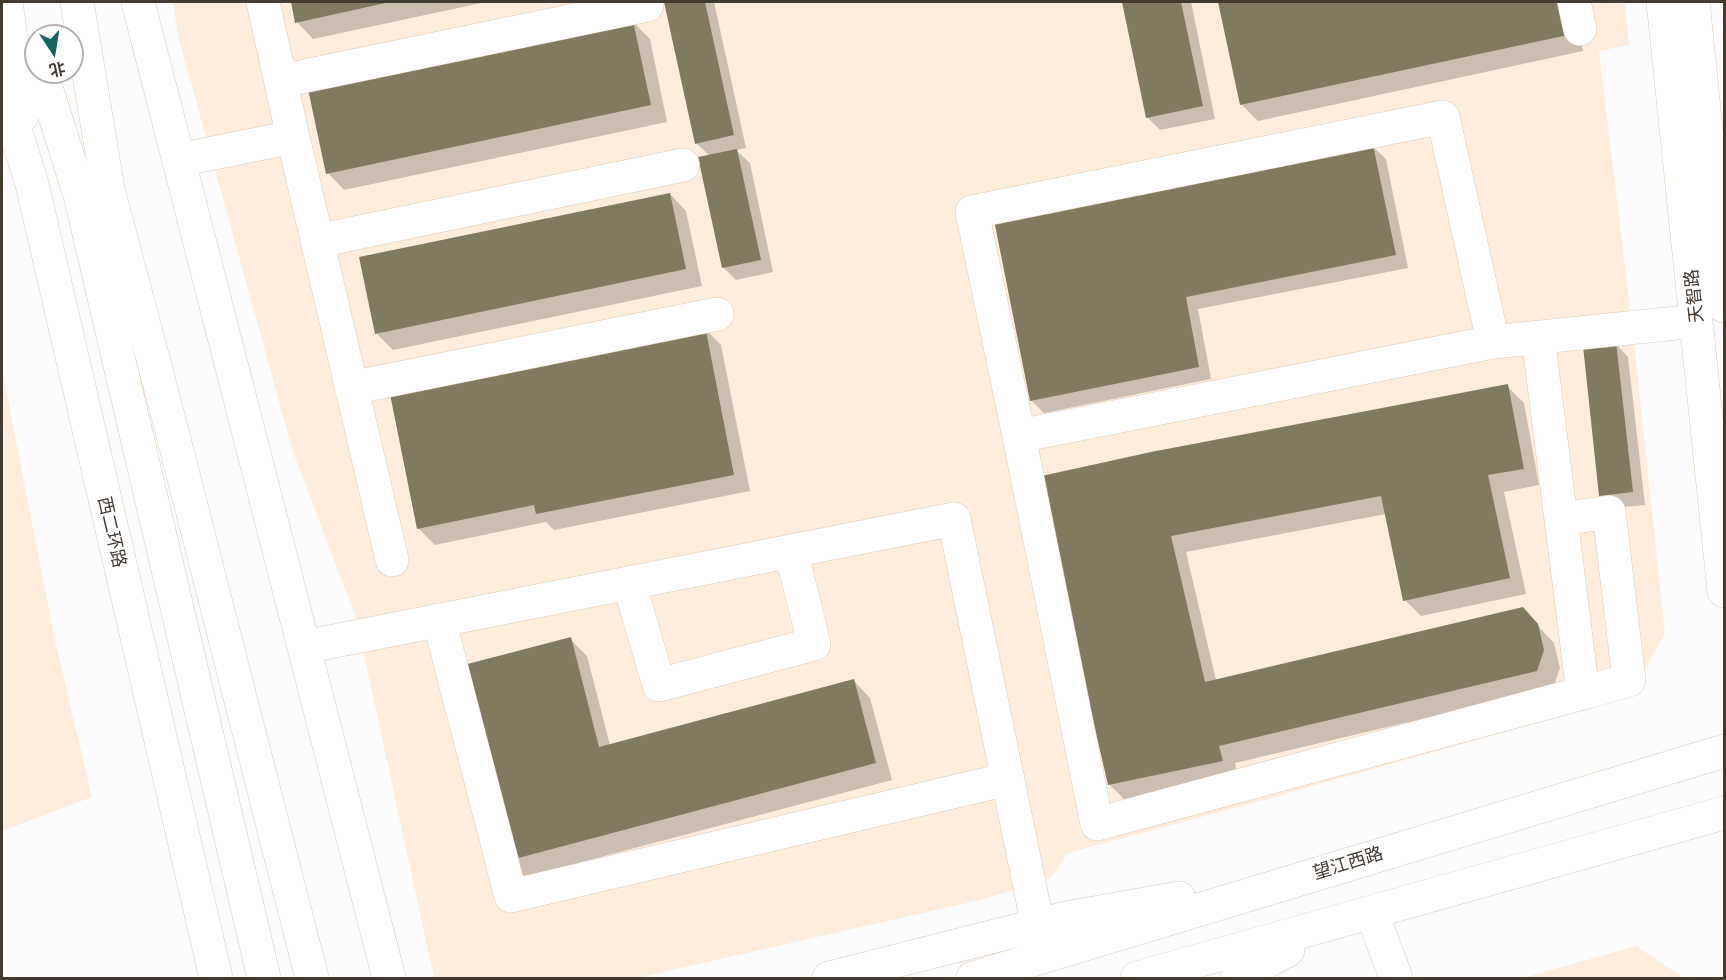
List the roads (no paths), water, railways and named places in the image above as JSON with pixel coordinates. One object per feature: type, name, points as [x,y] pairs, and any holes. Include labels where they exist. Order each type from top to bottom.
[{"type":"main road","points":[[6,2],[32,184]]},
{"type":"main road","points":[[19,2],[26,24]]},
{"type":"main road","points":[[77,2],[108,189],[312,978]]},
{"type":"main road","points":[[138,2],[389,978]]},
{"type":"main road","points":[[263,2],[392,560]]},
{"type":"main road","name":"天智路","points":[[1663,2],[1710,314],[1725,591]]},
{"type":"main road","name":"天智路","points":[[1693,2],[1721,247],[1710,314]]},
{"type":"main road","points":[[281,81],[647,4]]},
{"type":"main road","points":[[45,84],[80,195],[264,978]]},
{"type":"main road","name":"西二环路","points":[[2,88],[32,184],[216,978]]},
{"type":"main road","points":[[1493,342],[1443,117],[972,212],[1097,824],[1629,680],[1609,512],[1561,519]]},
{"type":"main road","points":[[179,160],[293,137]]},
{"type":"main road","points":[[317,241],[683,165]]},
{"type":"main road","points":[[351,388],[717,314]]},
{"type":"main road","points":[[1019,436],[1493,342],[1710,314]]},
{"type":"main road","points":[[1538,337],[1583,693]]},
{"type":"main road","points":[[304,647],[954,519],[1038,926]]},
{"type":"main road","points":[[629,583],[658,685],[814,644],[791,551]]},
{"type":"main road","points":[[439,620],[511,896],[1008,779]]},
{"type":"main road","name":"望江西路","points":[[973,978],[1725,751]]},
{"type":"main road","points":[[1137,978],[1725,813]]},
{"type":"main road","points":[[829,978],[1073,917],[1311,875]]},
{"type":"main road","points":[[1372,913],[1396,978]]},
{"type":"main road","points":[[1237,978],[1333,924]]}]
